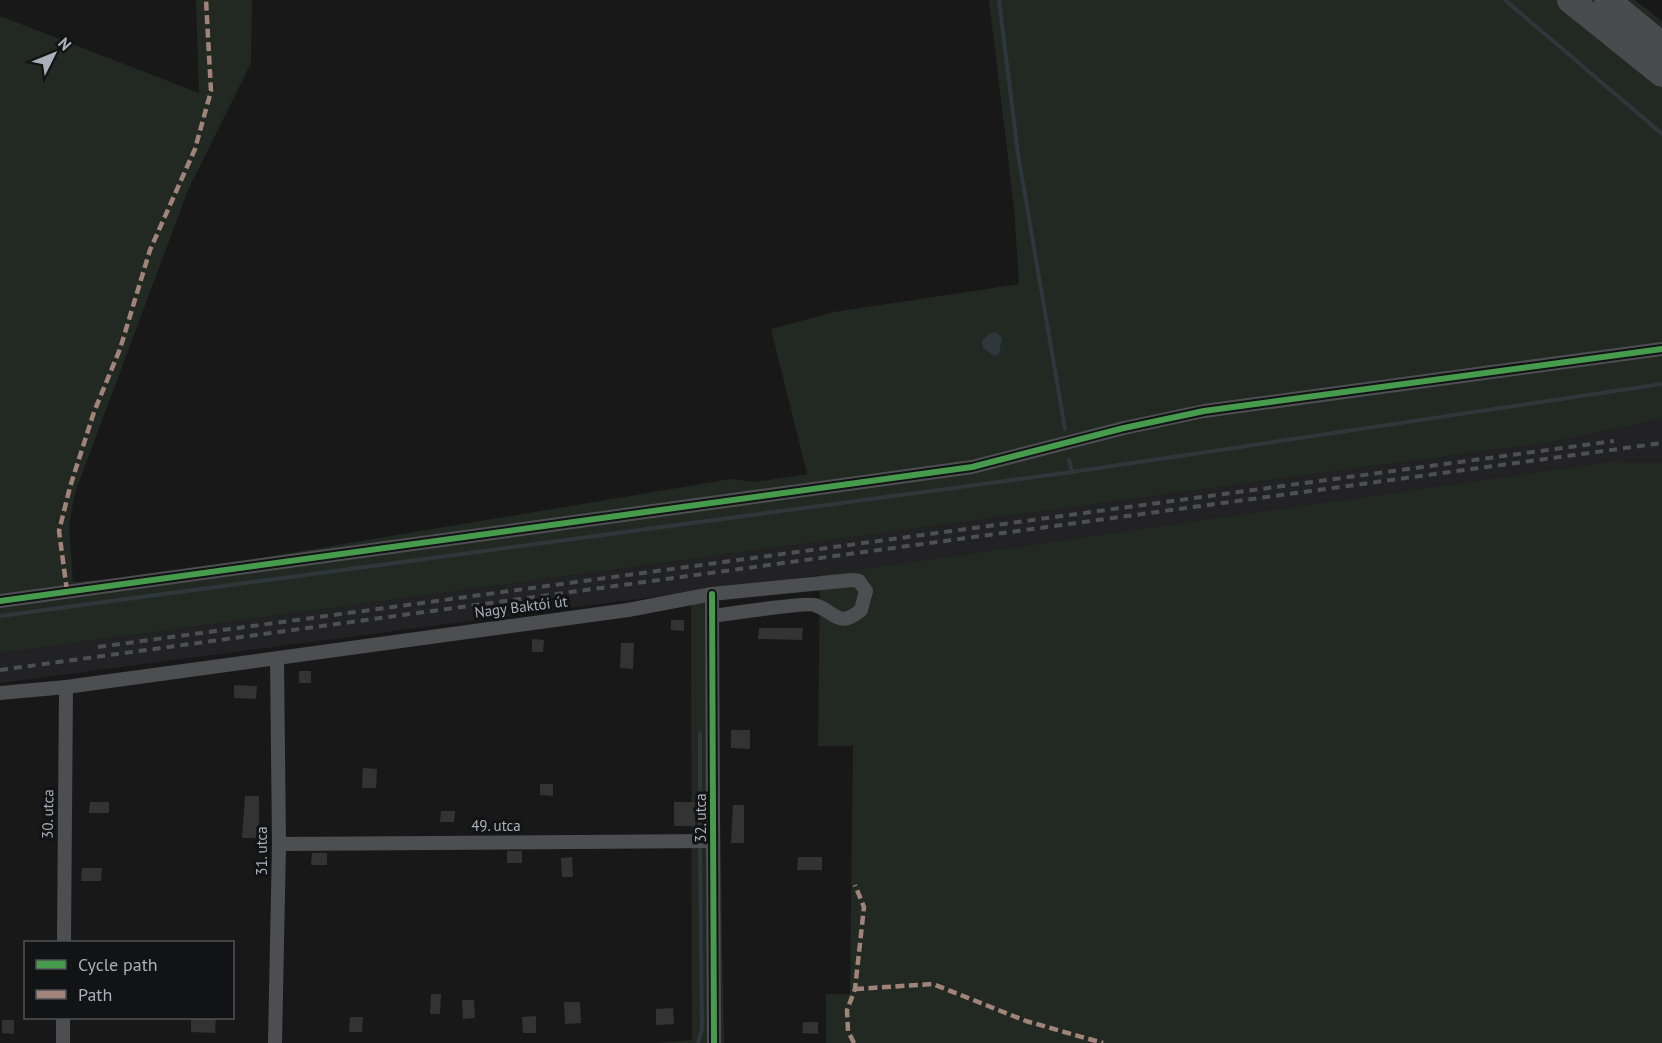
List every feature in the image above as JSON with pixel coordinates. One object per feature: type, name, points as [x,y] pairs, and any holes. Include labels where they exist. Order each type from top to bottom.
[{"type":"highway","points":[[1570,0],[1662,74]]},
{"type":"highway","points":[[1606,0],[1662,45]]},
{"type":"street","points":[[0,601],[972,466],[1124,428],[1204,411],[1662,349]]},
{"type":"street","name":"Nagy Baktói út","points":[[0,693],[66,687],[277,659],[628,610],[712,594],[852,580],[859,581],[866,591],[861,610],[846,619],[838,618],[814,604],[712,616]]},
{"type":"street","name":"32. utca","points":[[712,594],[714,1043]]},
{"type":"street","name":"31. utca","points":[[275,1043],[279,844],[277,659]]},
{"type":"street","name":"30. utca","points":[[64,941],[66,687]]},
{"type":"street","name":"49. utca","points":[[279,844],[713,841]]},
{"type":"street","points":[[63,1019],[63,1043]]},
{"type":"shaded area","points":[[196,0],[252,0],[251,63],[188,190],[75,493],[69,526],[73,582],[153,576],[731,479],[755,482],[807,474],[771,329],[834,312],[1019,284],[1014,208],[989,0],[1635,0],[1662,21],[1662,419],[1552,442],[0,653],[0,16],[199,93]]},
{"type":"shaded area","points":[[996,332],[1002,338],[999,354],[994,356],[983,348],[982,341],[989,334]]},
{"type":"shaded area","points":[[1662,419],[1662,463],[1610,462],[820,575],[0,683],[0,653],[1552,442]]},
{"type":"shaded area","points":[[1610,462],[1662,463],[1662,1043],[826,1043],[826,994],[850,994],[853,746],[818,746],[820,575]]},
{"type":"shaded area","points":[[716,589],[724,1043],[655,1043],[692,1040],[691,592]]},
{"type":"building","points":[[671,620],[684,620],[684,631],[671,630]]},
{"type":"building","points":[[759,628],[803,628],[802,640],[758,639]]},
{"type":"building","points":[[532,639],[544,640],[543,652],[532,652]]},
{"type":"building","points":[[621,643],[634,643],[633,669],[620,668]]},
{"type":"building","points":[[299,671],[311,671],[311,683],[299,683]]},
{"type":"building","points":[[234,685],[257,686],[256,699],[234,698]]},
{"type":"building","points":[[731,730],[750,730],[750,749],[731,748]]},
{"type":"building","points":[[363,768],[377,769],[376,788],[362,788]]},
{"type":"building","points":[[540,784],[553,784],[553,796],[540,795]]},
{"type":"building","points":[[245,796],[259,796],[259,838],[242,838]]},
{"type":"building","points":[[90,802],[109,802],[109,813],[89,813]]},
{"type":"building","points":[[674,802],[695,802],[695,826],[674,826]]},
{"type":"building","points":[[733,805],[744,805],[744,843],[731,843]]},
{"type":"building","points":[[441,811],[455,811],[454,822],[440,822]]},
{"type":"building","points":[[507,851],[522,851],[522,863],[507,863]]},
{"type":"building","points":[[312,853],[327,853],[327,865],[311,865]]},
{"type":"building","points":[[572,857],[573,877],[562,877],[561,858]]},
{"type":"building","points":[[798,857],[822,857],[822,870],[797,870]]},
{"type":"building","points":[[82,868],[102,868],[101,881],[81,881]]},
{"type":"building","points":[[431,994],[441,994],[440,1014],[430,1014]]},
{"type":"building","points":[[462,1000],[474,1000],[475,1018],[463,1019]]},
{"type":"building","points":[[564,1002],[580,1002],[581,1023],[565,1024]]},
{"type":"building","points":[[673,1008],[674,1024],[656,1025],[656,1009]]},
{"type":"building","points":[[536,1016],[536,1033],[523,1033],[522,1017]]},
{"type":"building","points":[[350,1017],[363,1017],[362,1032],[349,1032]]},
{"type":"building","points":[[191,1019],[216,1019],[215,1033],[191,1032]]},
{"type":"building","points":[[2,1020],[14,1020],[14,1034],[2,1033]]},
{"type":"building","points":[[803,1022],[818,1022],[818,1034],[802,1033]]},
{"type":"waterway","points":[[999,0],[1018,154],[1065,429]]},
{"type":"waterway","points":[[1505,0],[1662,134]]},
{"type":"waterway","points":[[0,616],[1072,472],[1662,384]]},
{"type":"waterway","points":[[1069,460],[1072,472]]},
{"type":"waterway","points":[[700,733],[700,837]]},
{"type":"waterway","points":[[698,1043],[702,1030],[700,845]]},
{"type":"railway","points":[[98,647],[1614,441]]},
{"type":"railway","points":[[0,670],[1662,443]]},
{"type":"marked path","points":[[67,591],[59,531],[70,487],[94,412],[120,349],[150,250],[195,149],[211,91],[206,0]]},
{"type":"marked path","points":[[854,1043],[848,1031],[847,1010],[855,989],[864,907],[855,885]]},
{"type":"marked path","points":[[855,989],[933,984],[1026,1021],[1103,1043]]},
{"type":"cycle path","points":[[0,601],[972,467],[1124,428],[1204,411],[1662,349]]},
{"type":"cycle path","points":[[712,594],[714,1043]]}]
